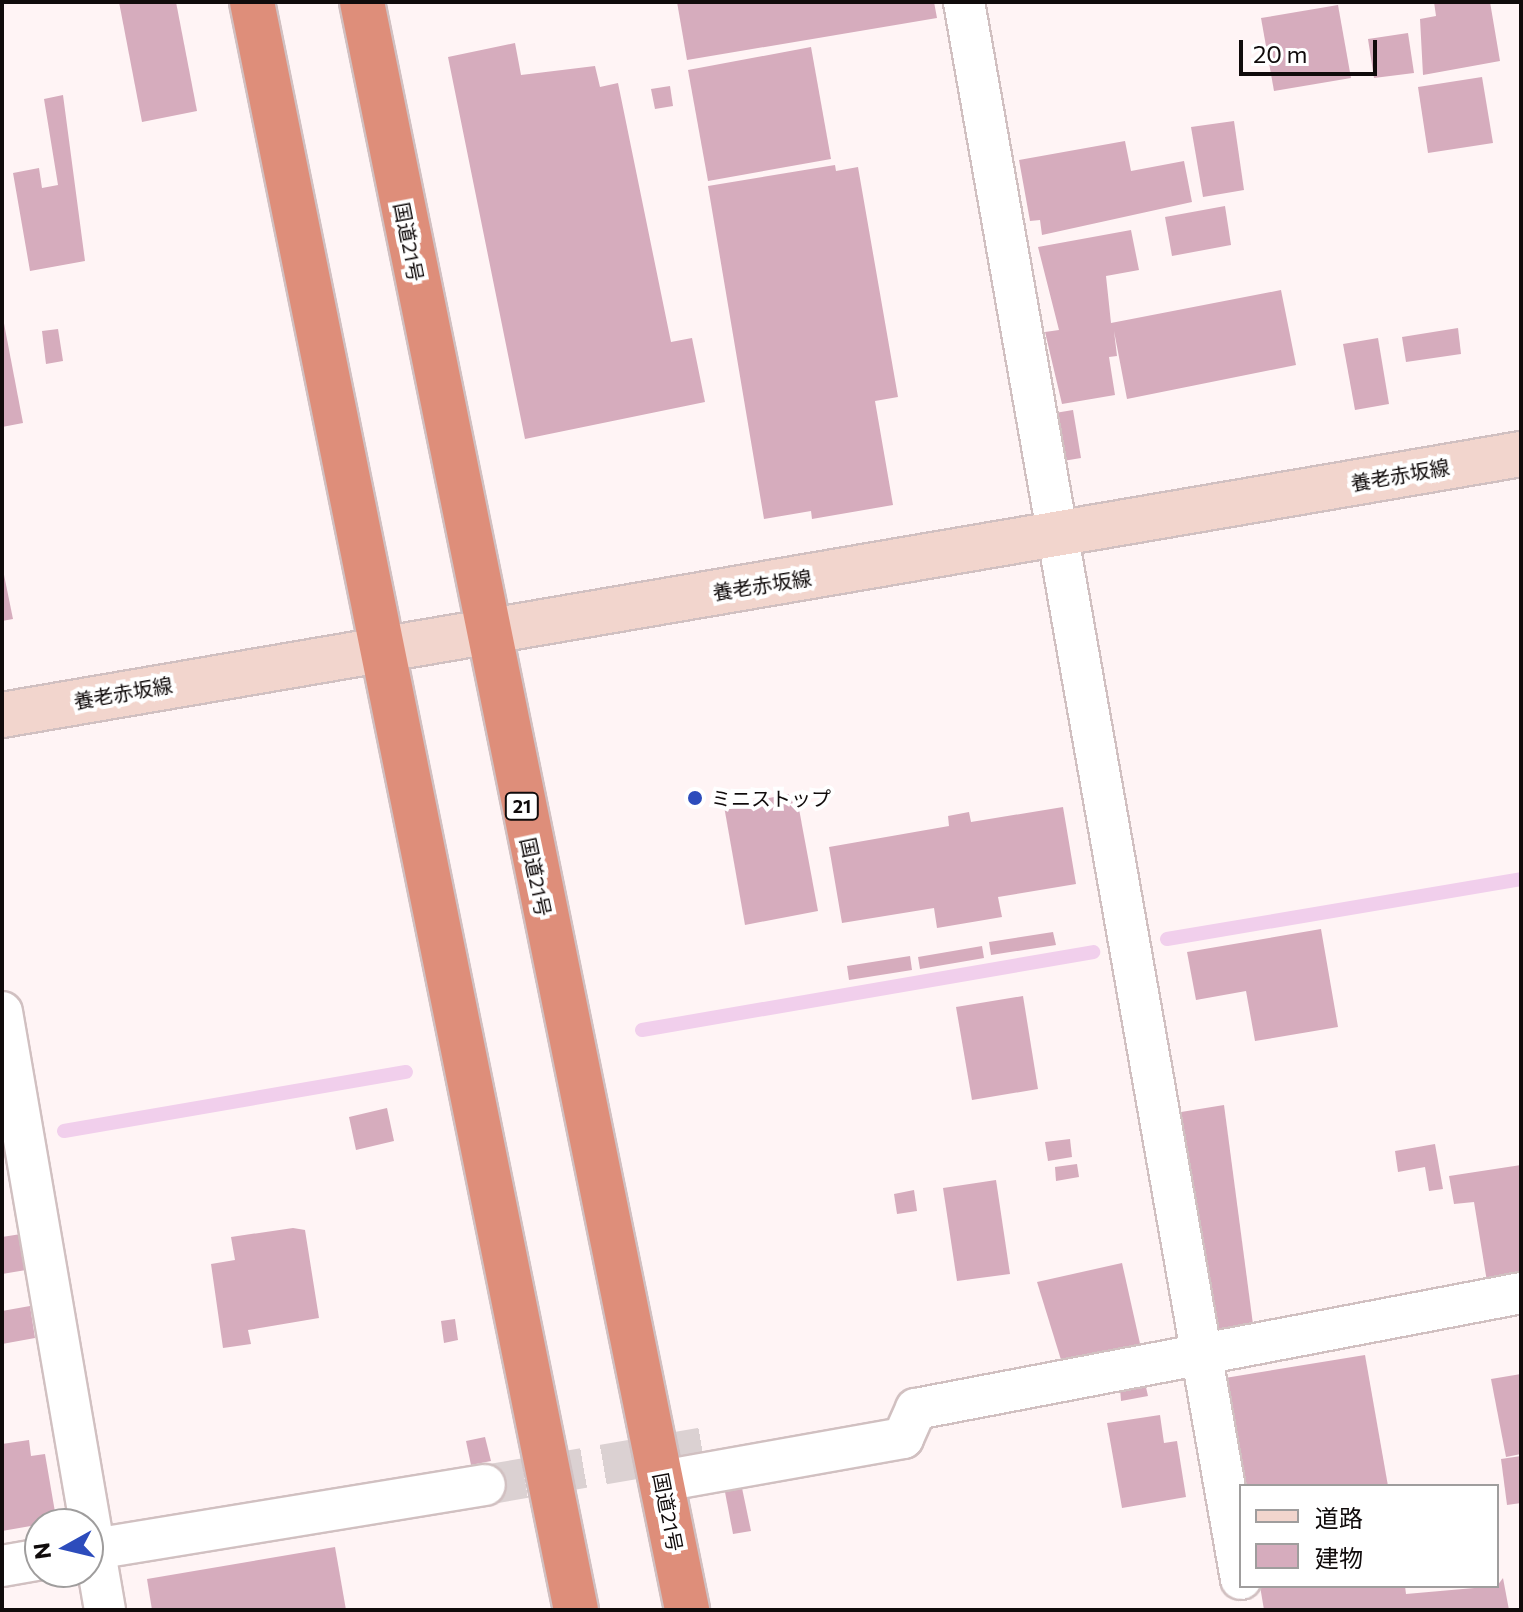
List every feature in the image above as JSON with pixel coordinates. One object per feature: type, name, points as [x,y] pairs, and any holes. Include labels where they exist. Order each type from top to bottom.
[{"type":"highway","points":[[252,2],[379,648],[576,1610]]},
{"type":"highway","name":"国道21号","points":[[362,2],[485,630],[687,1610]]},
{"type":"main road","name":"養老赤坂線","points":[[2,715],[485,630],[1056,537],[1521,454]]},
{"type":"street","points":[[964,2],[1239,1567]]},
{"type":"street","points":[[2,1012],[84,1508]]},
{"type":"street","points":[[710,1446],[916,1409],[1203,1350],[1521,1293]]},
{"type":"street","points":[[662,1481],[903,1438],[916,1409]]},
{"type":"street","points":[[104,1548],[485,1485]]},
{"type":"street","points":[[2,1566],[24,1562]]},
{"type":"street","points":[[100,1588],[105,1610]]},
{"type":"street","points":[[1242,1588],[1246,1610]]},
{"type":"building","points":[[119,2],[176,2],[197,111],[142,122]]},
{"type":"building","points":[[677,2],[934,2],[937,18],[687,60]]},
{"type":"building","points":[[1434,2],[1490,2],[1500,61],[1423,75],[1420,19],[1436,16]]},
{"type":"building","points":[[1338,5],[1351,78],[1274,91],[1261,18]]},
{"type":"building","points":[[1408,33],[1414,73],[1374,78],[1368,39]]},
{"type":"building","points":[[515,43],[521,75],[595,66],[600,87],[618,83],[671,342],[692,338],[705,402],[525,439],[448,57]]},
{"type":"building","points":[[811,47],[831,159],[708,181],[688,70]]},
{"type":"building","points":[[1482,77],[1493,143],[1428,153],[1418,87]]},
{"type":"building","points":[[670,86],[673,106],[655,109],[651,89]]},
{"type":"building","points":[[63,95],[85,261],[30,271],[13,173],[39,168],[42,188],[58,185],[44,99]]},
{"type":"building","points":[[1234,121],[1244,190],[1203,197],[1191,127]]},
{"type":"building","points":[[1125,141],[1131,171],[1184,161],[1192,202],[1042,235],[1040,220],[1030,221],[1019,160]]},
{"type":"building","points":[[835,165],[836,171],[858,167],[898,397],[875,401],[893,505],[812,519],[811,511],[764,519],[708,186]]},
{"type":"building","points":[[1225,206],[1231,245],[1172,256],[1165,217]]},
{"type":"building","points":[[1131,230],[1139,270],[1106,276],[1111,323],[1281,290],[1296,365],[1127,399],[1114,331],[1117,356],[1109,357],[1115,395],[1062,404],[1045,332],[1059,330],[1038,247]]},
{"type":"building","points":[[2,313],[23,423],[2,427]]},
{"type":"building","points":[[1458,328],[1461,354],[1406,362],[1402,337]]},
{"type":"building","points":[[58,329],[63,361],[46,364],[42,331]]},
{"type":"building","points":[[1378,338],[1389,404],[1355,410],[1343,344]]},
{"type":"building","points":[[1073,410],[1081,458],[1063,461],[1055,413]]},
{"type":"building","points":[[2,565],[13,619],[2,621]]},
{"type":"building","points":[[796,793],[818,911],[745,925],[724,806]]},
{"type":"building","points":[[1063,807],[1076,884],[998,897],[1002,917],[937,928],[934,908],[842,923],[829,847],[949,826],[948,816],[969,812],[971,822]]},
{"type":"building","points":[[1321,929],[1338,1027],[1255,1041],[1246,991],[1196,1000],[1187,952]]},
{"type":"building","points":[[1053,932],[1056,945],[991,955],[989,942]]},
{"type":"building","points":[[982,946],[984,958],[920,969],[918,957]]},
{"type":"building","points":[[910,956],[912,970],[849,980],[847,966]]},
{"type":"building","points":[[1023,996],[1038,1089],[972,1100],[956,1007]]},
{"type":"building","points":[[1224,1105],[1254,1332],[1213,1339],[1175,1113]]},
{"type":"building","points":[[387,1108],[394,1141],[356,1150],[349,1117]]},
{"type":"building","points":[[1070,1139],[1072,1157],[1048,1161],[1045,1142]]},
{"type":"building","points":[[1435,1144],[1443,1189],[1429,1191],[1425,1167],[1398,1172],[1395,1151]]},
{"type":"building","points":[[1077,1164],[1079,1177],[1056,1181],[1055,1167]]},
{"type":"building","points":[[1521,1165],[1521,1289],[1489,1294],[1474,1202],[1454,1204],[1449,1176]]},
{"type":"building","points":[[996,1180],[1010,1274],[957,1281],[943,1188]]},
{"type":"building","points":[[914,1190],[917,1211],[897,1214],[894,1194]]},
{"type":"building","points":[[293,1228],[305,1230],[319,1318],[248,1330],[251,1344],[223,1348],[211,1264],[235,1260],[231,1237]]},
{"type":"building","points":[[21,1234],[26,1270],[2,1274],[2,1237]]},
{"type":"building","points":[[1122,1263],[1141,1348],[1062,1363],[1037,1282]]},
{"type":"building","points":[[30,1306],[35,1338],[2,1344],[2,1311]]},
{"type":"building","points":[[455,1319],[458,1340],[444,1343],[441,1321]]},
{"type":"building","points":[[1365,1355],[1388,1484],[1243,1484],[1225,1378]]},
{"type":"building","points":[[1521,1374],[1521,1454],[1506,1457],[1491,1379]]},
{"type":"building","points":[[1145,1383],[1148,1396],[1121,1401],[1120,1388]]},
{"type":"building","points":[[1160,1415],[1164,1443],[1177,1441],[1186,1497],[1122,1508],[1107,1423]]},
{"type":"building","points":[[485,1437],[491,1461],[471,1465],[466,1441]]},
{"type":"building","points":[[29,1440],[31,1456],[45,1454],[54,1508],[24,1508],[24,1527],[2,1531],[2,1444]]},
{"type":"building","points":[[1521,1456],[1521,1503],[1507,1505],[1501,1459]]},
{"type":"building","points":[[742,1488],[751,1531],[733,1534],[725,1492]]},
{"type":"building","points":[[335,1547],[346,1610],[152,1610],[147,1579]]},
{"type":"building","points":[[1503,1578],[1509,1610],[1264,1610],[1260,1588],[1405,1588],[1406,1594],[1499,1588]]},
{"type":"waterway","points":[[1167,939],[1521,879]]},
{"type":"waterway","points":[[642,1030],[1093,952]]},
{"type":"waterway","points":[[64,1131],[406,1072]]},
{"type":"tunnel","points":[[485,1485],[710,1446]]},
{"type":"place","name":"ミニストップ","points":[[695,798]]}]
